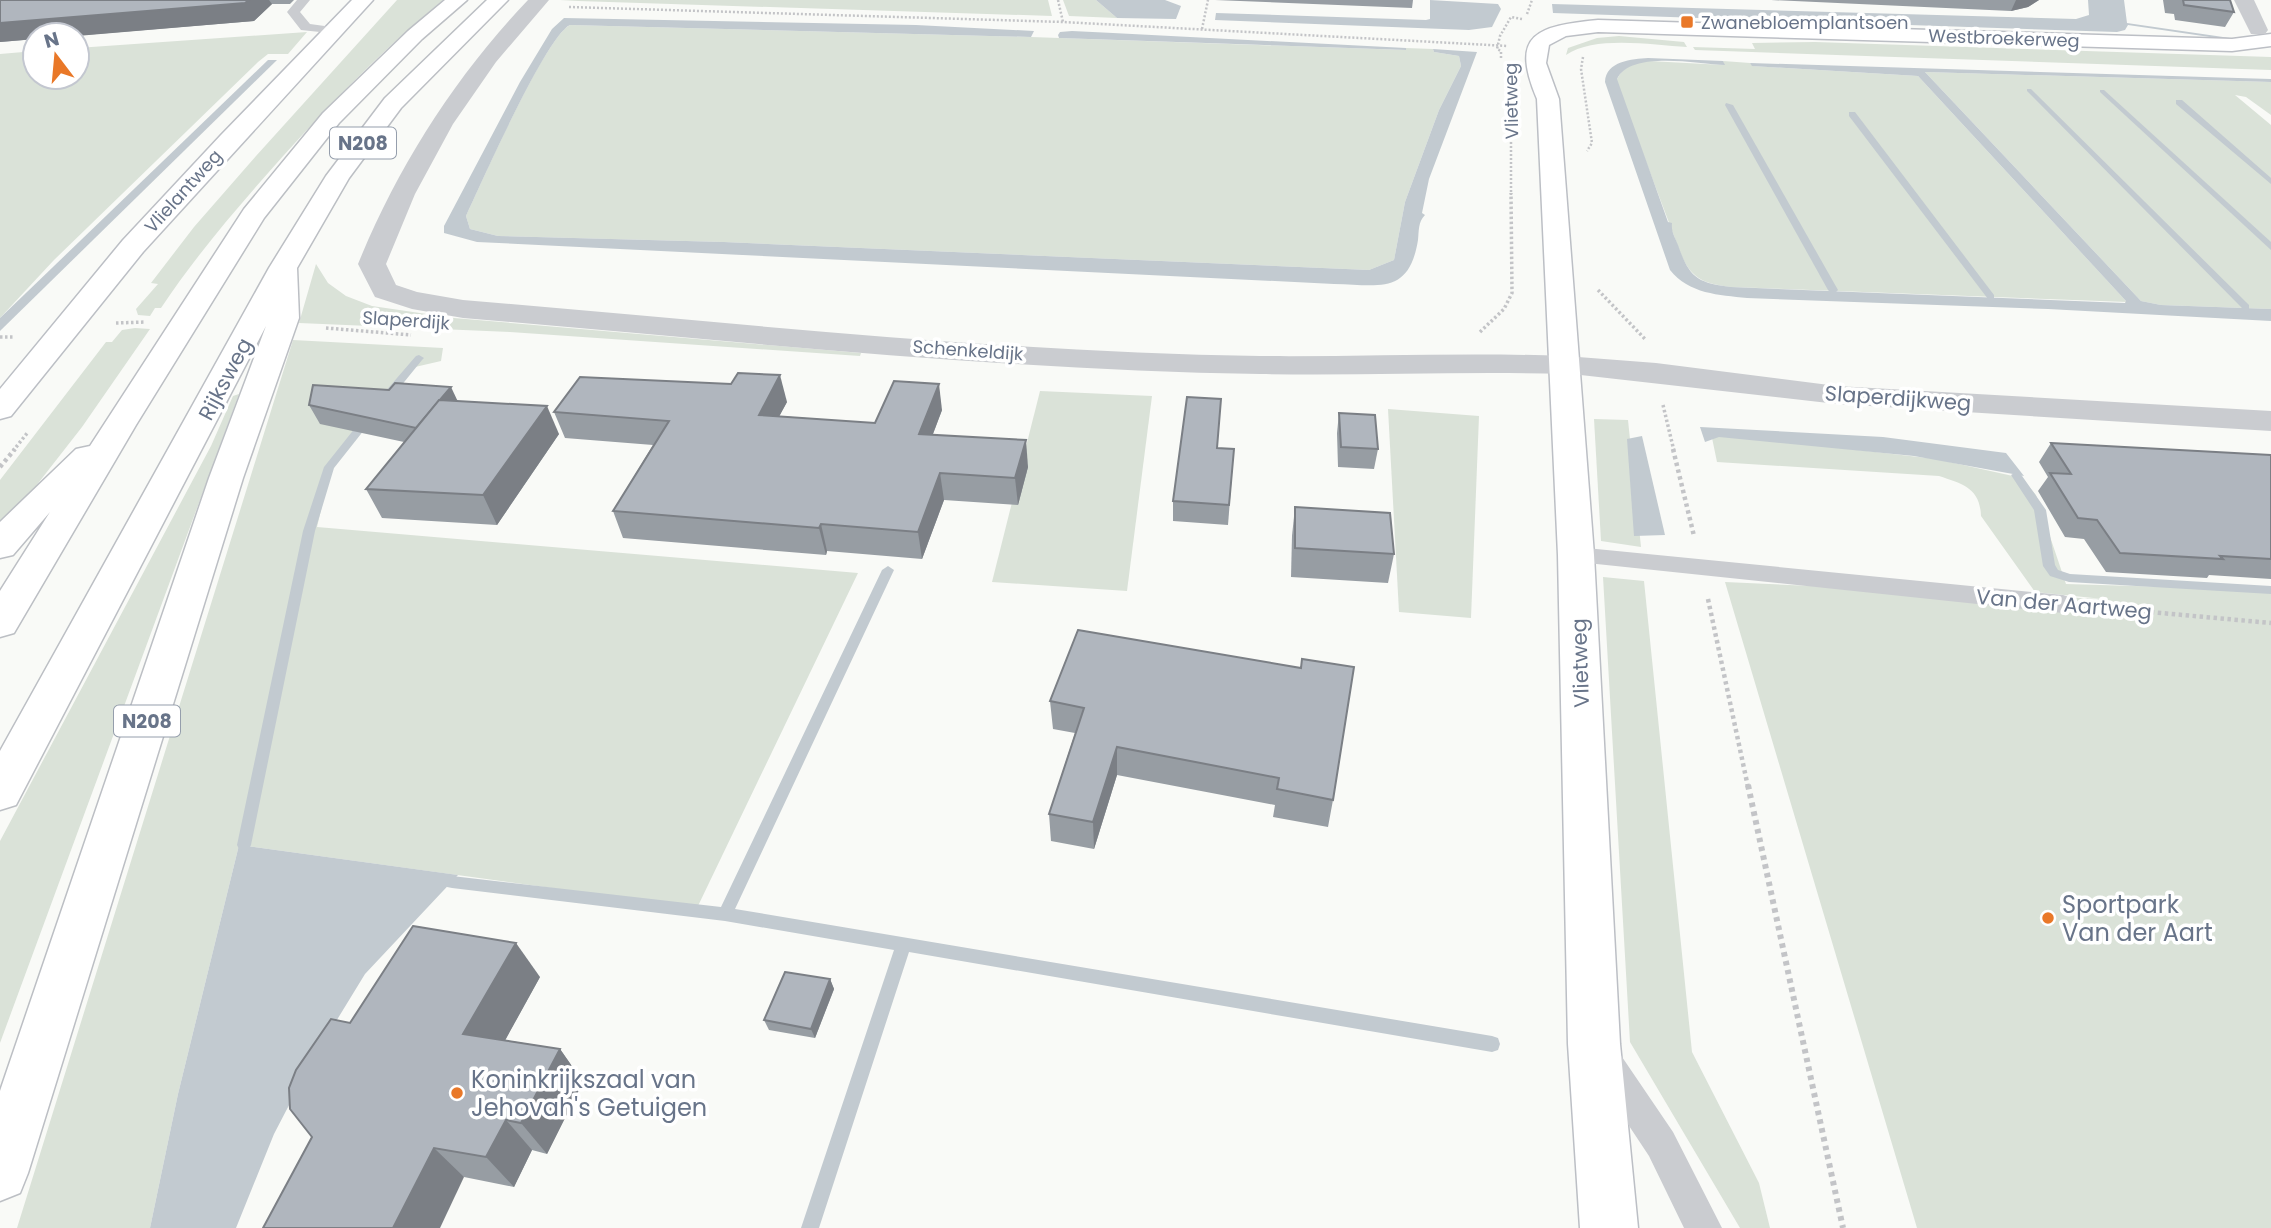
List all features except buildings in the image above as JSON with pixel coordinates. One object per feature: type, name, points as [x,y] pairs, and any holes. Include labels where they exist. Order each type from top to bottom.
[{"type":"main road","name":"Vlielantweg","points":[[4,399],[229,140],[363,0]]},
{"type":"main road","name":"N208","points":[[0,623],[120,425],[253,215],[331,118],[415,35],[457,0]]},
{"type":"main road","name":"Rijksweg","points":[[0,792],[283,268],[338,176],[393,103],[498,0]]},
{"type":"main road","name":"Westbroekerweg","points":[[1534,49],[1539,41],[1550,34],[1598,26],[2232,45],[2265,35]]},
{"type":"main road","name":"Westbroekerweg","points":[[1558,57],[1574,37],[1610,33],[2271,53]]},
{"type":"main road","name":"Vlietweg","points":[[1534,49],[1537,79],[1548,99],[1565,365],[1576,555],[1594,1044],[1609,1228]]},
{"type":"main road","name":"Vlietweg","points":[[1548,99],[1556,83],[1558,57]]},
{"type":"main road","name":"N208","points":[[0,1173],[226,478],[285,318],[283,268]]},
{"type":"main road","name":"N208","points":[[0,546],[22,517],[120,425]]},
{"type":"street","name":"Westbroekerweg","points":[[2244,0],[2265,35]]},
{"type":"street","name":"Schenkeldijk","points":[[536,3],[470,83],[425,152],[384,231],[372,264],[385,291],[412,300],[463,309],[1004,354],[1260,365],[1475,362],[1525,365]]},
{"type":"street","name":"Slaperdijkweg","points":[[1525,365],[1565,365],[1656,372],[1836,395],[2271,421]]},
{"type":"lane","points":[[304,0],[293,12],[306,27],[334,31]]},
{"type":"lane","name":"Van der Aartweg","points":[[1576,555],[2063,604]]},
{"type":"lane","points":[[1594,1044],[1661,1144],[1704,1228]]},
{"type":"path","points":[[1058,0],[1063,22]]},
{"type":"path","points":[[536,3],[1202,29],[1208,0]]},
{"type":"path","points":[[1526,17],[1532,0]]},
{"type":"path","name":"Vlietweg","points":[[1202,29],[1512,46],[1509,53]]},
{"type":"path","points":[[1583,158],[1592,143],[1581,69],[1582,58],[1588,53]]},
{"type":"path","name":"Vlietweg","points":[[1475,362],[1480,330],[1504,309],[1512,293],[1510,91]]},
{"type":"path","points":[[1595,287],[1643,336],[1656,372],[1701,568],[1843,1228]]},
{"type":"path","points":[[111,324],[146,322]]},
{"type":"path","name":"Slaperdijk","points":[[326,328],[418,335]]},
{"type":"path","name":"Van der Aartweg","points":[[2063,604],[2271,623]]},
{"type":"shaded area","points":[[397,0],[443,0],[371,64],[304,133],[221,227],[161,308],[155,308],[150,316],[138,315],[136,309],[158,284],[151,283],[194,227]]},
{"type":"shaded area","points":[[560,0],[1048,0],[1052,16],[578,1]]},
{"type":"shaded area","points":[[1063,0],[1096,0],[1117,18],[1069,16]]},
{"type":"shaded area","points":[[1096,0],[1165,0],[1181,6],[1176,19],[1117,18]]},
{"type":"shaded area","points":[[1430,0],[1498,4],[1501,9],[1492,27],[1469,30],[1215,20],[1216,13],[1426,20],[1430,19]]},
{"type":"shaded area","points":[[2088,0],[2124,0],[2127,23],[2271,46],[2128,25],[2125,30],[2117,32],[1553,13],[1552,4],[2076,19],[2089,15]]},
{"type":"shaded area","points":[[564,18],[916,25],[1034,31],[1031,37],[570,25],[559,35],[546,55],[515,113],[466,216],[470,229],[498,236],[724,242],[1369,270],[1394,260],[1405,202],[1439,110],[1461,66],[1459,56],[1434,52],[1433,49],[1477,52],[1429,179],[1422,213],[1425,215],[1420,224],[1414,258],[1408,270],[1390,283],[1334,284],[477,242],[444,233],[444,226],[520,82],[552,29]]},
{"type":"shaded area","points":[[570,25],[1433,49],[1434,52],[1459,56],[1461,66],[1439,110],[1405,202],[1394,260],[1369,270],[724,242],[498,236],[470,229],[466,216],[514,113],[545,55]]},
{"type":"shaded area","points":[[307,32],[288,54],[268,54],[258,62],[54,260],[0,318],[0,54],[21,52],[21,91],[91,91],[91,47]]},
{"type":"shaded area","points":[[1060,32],[1406,50],[1059,38]]},
{"type":"shaded area","points":[[1619,36],[1684,42],[1687,47],[1608,43],[1578,49],[1566,55],[1568,48],[1597,38]]},
{"type":"shaded area","points":[[1815,42],[2271,57],[2271,70],[1695,50],[1693,47],[1755,49],[1752,43]]},
{"type":"shaded area","points":[[1648,58],[1723,61],[1725,65],[1682,61],[1650,62],[1636,64],[1625,70],[1617,79],[1682,256],[1691,271],[1702,280],[1731,287],[2125,303],[1918,76],[1752,66],[1750,63],[2271,79],[2271,82],[1925,72],[2141,301],[2161,305],[2271,309],[2271,321],[2048,309],[1747,298],[1695,289],[1670,270],[1605,82],[1606,75],[1615,65],[1628,60]]},
{"type":"shaded area","points":[[268,60],[277,60],[0,331],[0,318]]},
{"type":"shaded area","points":[[1649,61],[1724,65],[1723,61],[1750,63],[1753,66],[1918,76],[2127,302],[1731,287],[1701,280],[1682,257],[1617,85],[1617,79],[1626,68]]},
{"type":"shaded area","points":[[1925,72],[2271,82],[2271,115],[2246,97],[2235,95],[2271,125],[2271,309],[2161,305],[2141,301]]},
{"type":"shaded area","points":[[316,264],[328,283],[346,296],[372,306],[454,318],[861,353],[860,356],[510,332],[299,323]]},
{"type":"shaded area","points":[[150,329],[82,427],[0,532],[0,480],[106,342],[112,342],[122,330]]},
{"type":"shaded area","points":[[293,340],[443,348],[441,361],[415,367],[332,464],[317,527],[858,573],[697,908],[239,845],[178,1094],[150,1228],[17,1228]]},
{"type":"shaded area","points":[[1040,391],[1152,396],[1127,591],[992,582]]},
{"type":"shaded area","points":[[239,394],[0,1043],[0,841],[211,446],[233,396]]},
{"type":"shaded area","points":[[1388,409],[1479,416],[1471,618],[1399,612]]},
{"type":"shaded area","points":[[1594,419],[1628,420],[1641,547],[1601,541]]},
{"type":"shaded area","points":[[1700,427],[1883,437],[2006,453],[2024,476],[1914,456],[1719,437],[1705,442]]},
{"type":"shaded area","name":"Sportpark Van der Aart","points":[[1711,433],[1936,459],[2022,478],[2036,495],[2066,584],[2271,590],[2271,1228],[1917,1228],[1725,582],[2103,599],[2035,592],[1981,516],[1974,493],[1956,482],[1939,476],[1717,462]]},
{"type":"shaded area","points":[[1642,436],[1665,535],[1634,536],[1627,439]]},
{"type":"shaded area","points":[[1603,577],[1644,581],[1692,1052],[1759,1183],[1770,1228],[1740,1228],[1630,1042]]},
{"type":"shaded area","points":[[239,845],[458,875],[365,974],[313,1059],[274,1134],[236,1228],[150,1228],[178,1094]]},
{"type":"waterway","points":[[2029,90],[2246,307]]},
{"type":"waterway","points":[[2102,91],[2271,247]]},
{"type":"waterway","points":[[2179,102],[2271,182]]},
{"type":"waterway","points":[[1729,105],[1833,290]]},
{"type":"waterway","points":[[1852,114],[1991,297]]},
{"type":"waterway","points":[[388,395],[419,358]]},
{"type":"waterway","points":[[244,845],[309,531],[329,467],[367,420]]},
{"type":"waterway","points":[[2016,475],[2040,510],[2049,566],[2054,573],[2069,578],[2271,590]]},
{"type":"waterway","points":[[725,914],[888,570]]},
{"type":"waterway","points":[[452,882],[725,914]]},
{"type":"waterway","points":[[725,914],[904,944]]},
{"type":"waterway","points":[[810,1228],[904,944]]},
{"type":"waterway","points":[[904,944],[1492,1044]]},
{"type":"place","name":"Zwanebloemplantsoen","points":[[1687,22]]},
{"type":"place","name":"Sportpark Van der Aart","points":[[2048,918]]},
{"type":"place","name":"Koninkrijkszaal van Jehovah's Getuigen","points":[[457,1093]]}]
